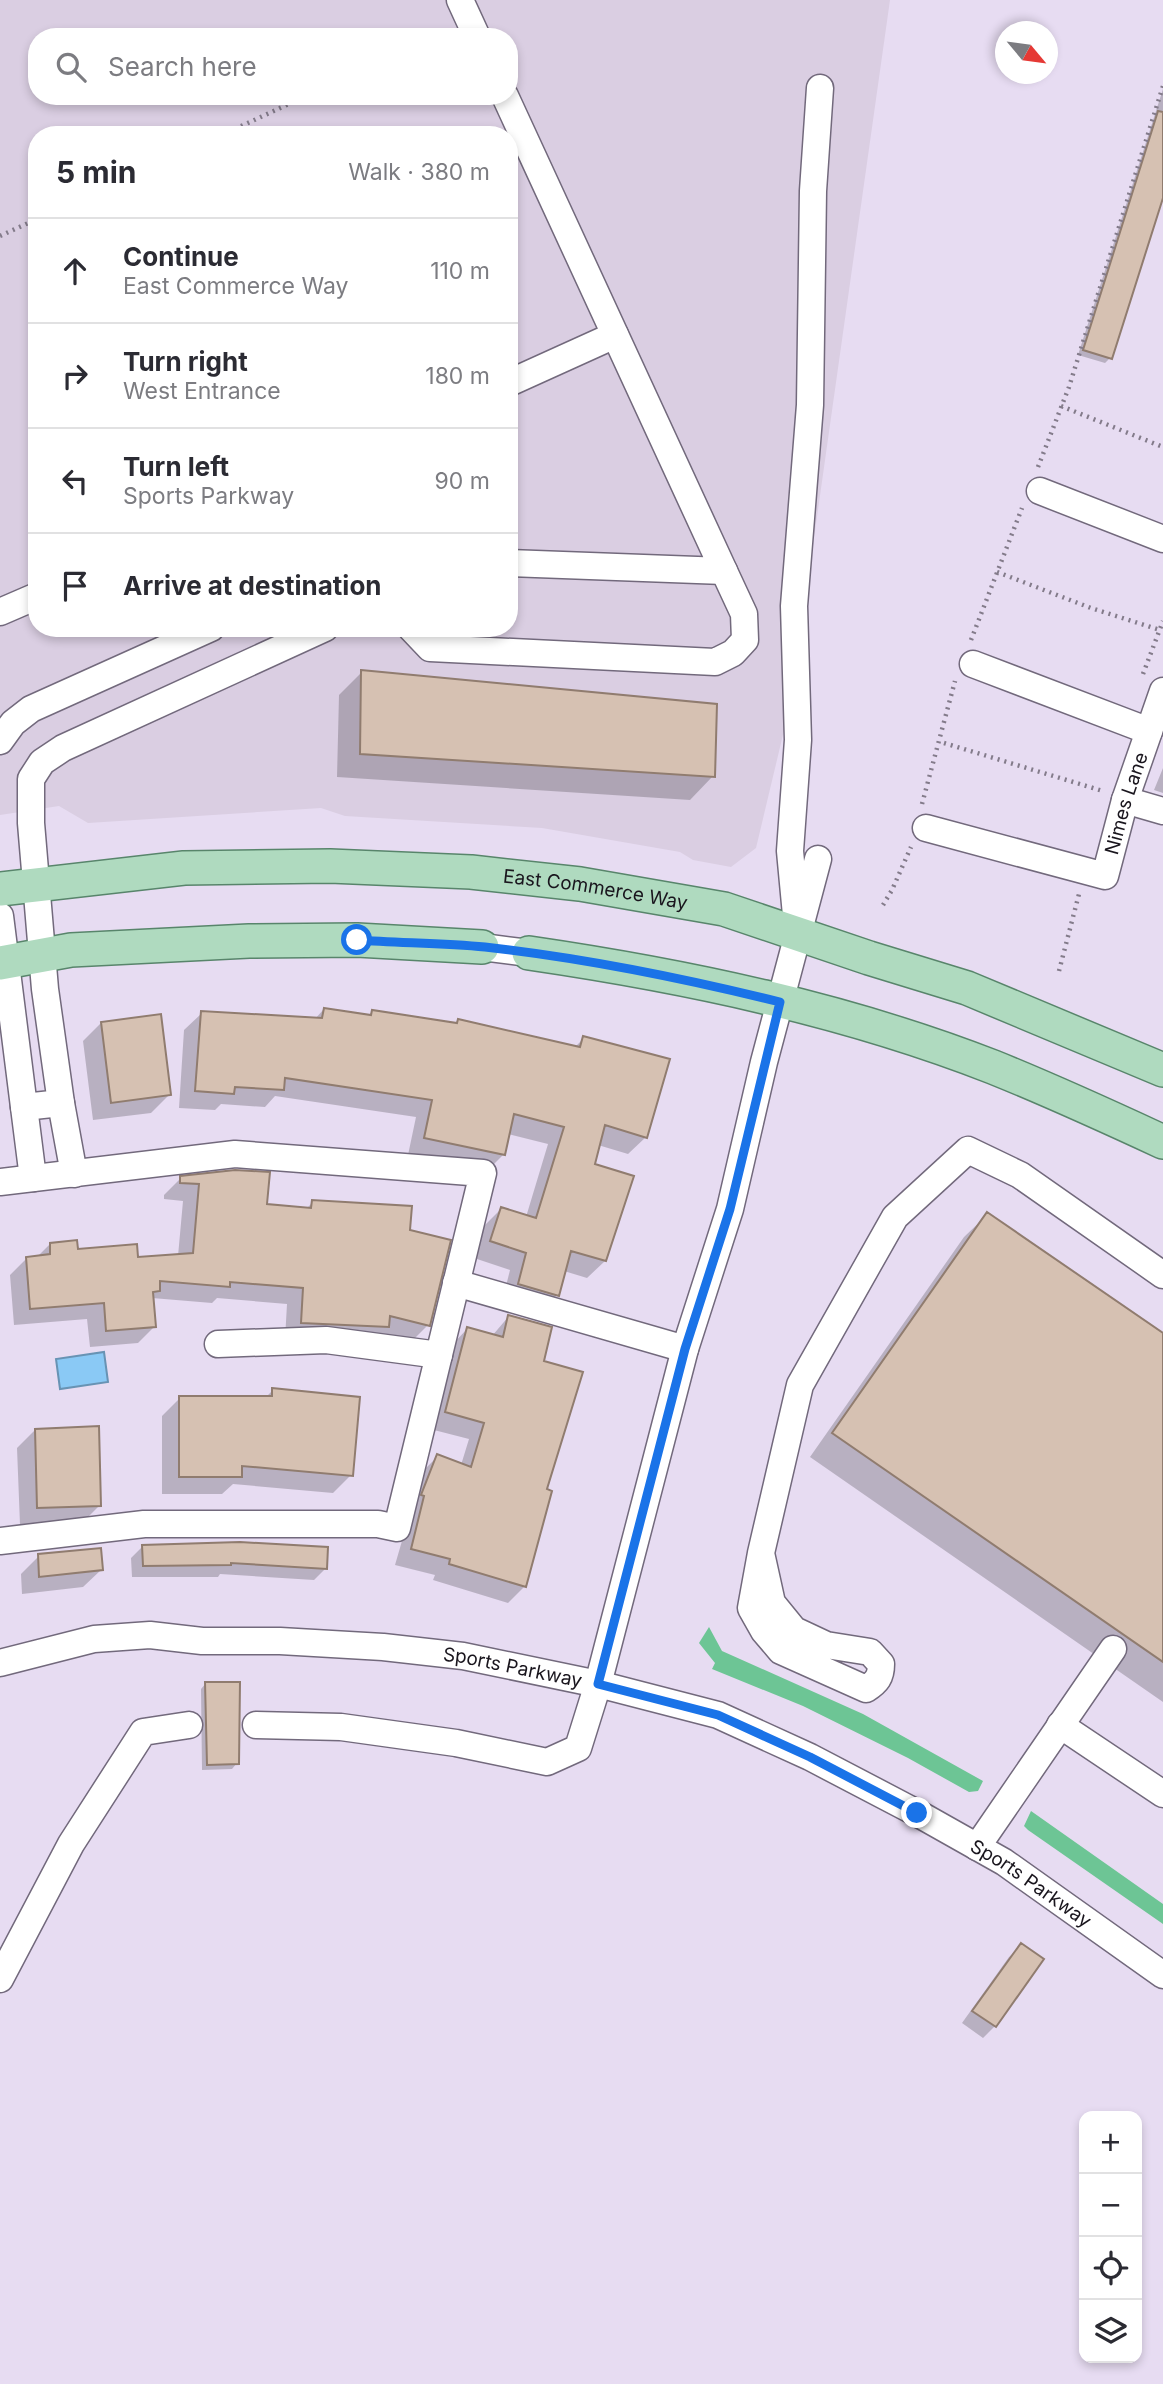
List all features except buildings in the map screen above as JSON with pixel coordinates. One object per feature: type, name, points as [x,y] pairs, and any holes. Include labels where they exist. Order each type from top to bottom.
[{"type":"main road","name":"East Commerce Way","points":[[0,889],[184,868],[330,866],[471,872],[580,884],[724,909],[967,988],[1163,1070]]},
{"type":"main road","points":[[2,962],[84,949],[249,941],[357,940],[482,947]]},
{"type":"main road","points":[[529,953],[701,982],[895,1033],[991,1067],[1163,1142]]},
{"type":"street","points":[[460,0],[473,28]]},
{"type":"street","points":[[798,934],[790,852],[798,740],[794,606],[810,405],[813,191],[820,88]]},
{"type":"street","points":[[419,637],[429,648],[715,662],[733,653],[745,640],[744,614],[509,105]]},
{"type":"street","points":[[518,379],[615,335]]},
{"type":"street","points":[[1040,491],[1163,539]]},
{"type":"street","points":[[518,563],[724,571]]},
{"type":"street","points":[[0,612],[28,600]]},
{"type":"street","points":[[0,741],[13,723],[31,709],[191,637]]},
{"type":"street","points":[[74,1174],[61,1103],[42,955],[31,823],[31,779],[42,762],[62,748],[305,637]]},
{"type":"street","points":[[973,664],[1149,731]]},
{"type":"street","name":"Nimes Lane","points":[[926,828],[1105,876],[1114,796],[1149,731],[1163,691]]},
{"type":"street","points":[[1114,796],[1163,811]]},
{"type":"street","points":[[256,1725],[341,1727],[456,1743],[547,1762],[578,1748],[598,1684],[685,1349],[730,1209],[818,859]]},
{"type":"street","points":[[0,916],[2,962],[33,1178]]},
{"type":"street","points":[[482,947],[529,953]]},
{"type":"street","points":[[24,1107],[61,1103]]},
{"type":"street","points":[[761,1553],[772,1603],[794,1630],[826,1645],[870,1652],[881,1664],[881,1675],[876,1682],[866,1689],[781,1651],[764,1631],[751,1608],[761,1553],[800,1385],[895,1217],[968,1150],[1020,1175],[1163,1275]]},
{"type":"street","points":[[0,1182],[235,1154],[483,1173],[397,1528],[378,1524],[144,1524],[0,1541]]},
{"type":"street","points":[[456,1283],[685,1349]]},
{"type":"street","points":[[218,1344],[326,1340],[439,1355]]},
{"type":"street","name":"Sports Parkway","points":[[0,1663],[94,1639],[150,1635],[202,1642],[280,1641],[383,1647],[463,1656],[598,1684],[718,1715],[810,1757],[1004,1862],[1163,1975]]},
{"type":"street","points":[[977,1847],[1113,1649]]},
{"type":"street","points":[[0,1979],[71,1844],[143,1732],[189,1725]]},
{"type":"street","points":[[1060,1725],[1163,1794]]},
{"type":"path","points":[[241,126],[287,105]]},
{"type":"path","points":[[0,236],[28,223]]},
{"type":"path","points":[[1061,406],[1163,447]]},
{"type":"path","points":[[997,572],[1091,608],[1160,630]]},
{"type":"path","points":[[944,743],[1114,796]]},
{"type":"shaded area","points":[[0,0],[890,0],[791,701],[756,848],[731,867],[693,860],[680,852],[542,828],[345,816],[321,808],[88,823],[59,806],[0,815]]},
{"type":"green space","points":[[709,1627],[722,1651],[863,1714],[983,1781],[978,1791],[969,1792],[908,1758],[803,1706],[712,1669],[715,1663],[699,1643]]},
{"type":"green space","points":[[1031,1811],[1163,1904],[1163,1924],[1028,1830],[1024,1826]]},
{"type":"water","points":[[104,1352],[108,1382],[60,1389],[56,1359]]},
{"type":"route","points":[[357,940],[482,947],[593,962],[701,982],[780,1002],[730,1209],[685,1349],[598,1684],[718,1715],[810,1757],[917,1813]]}]
